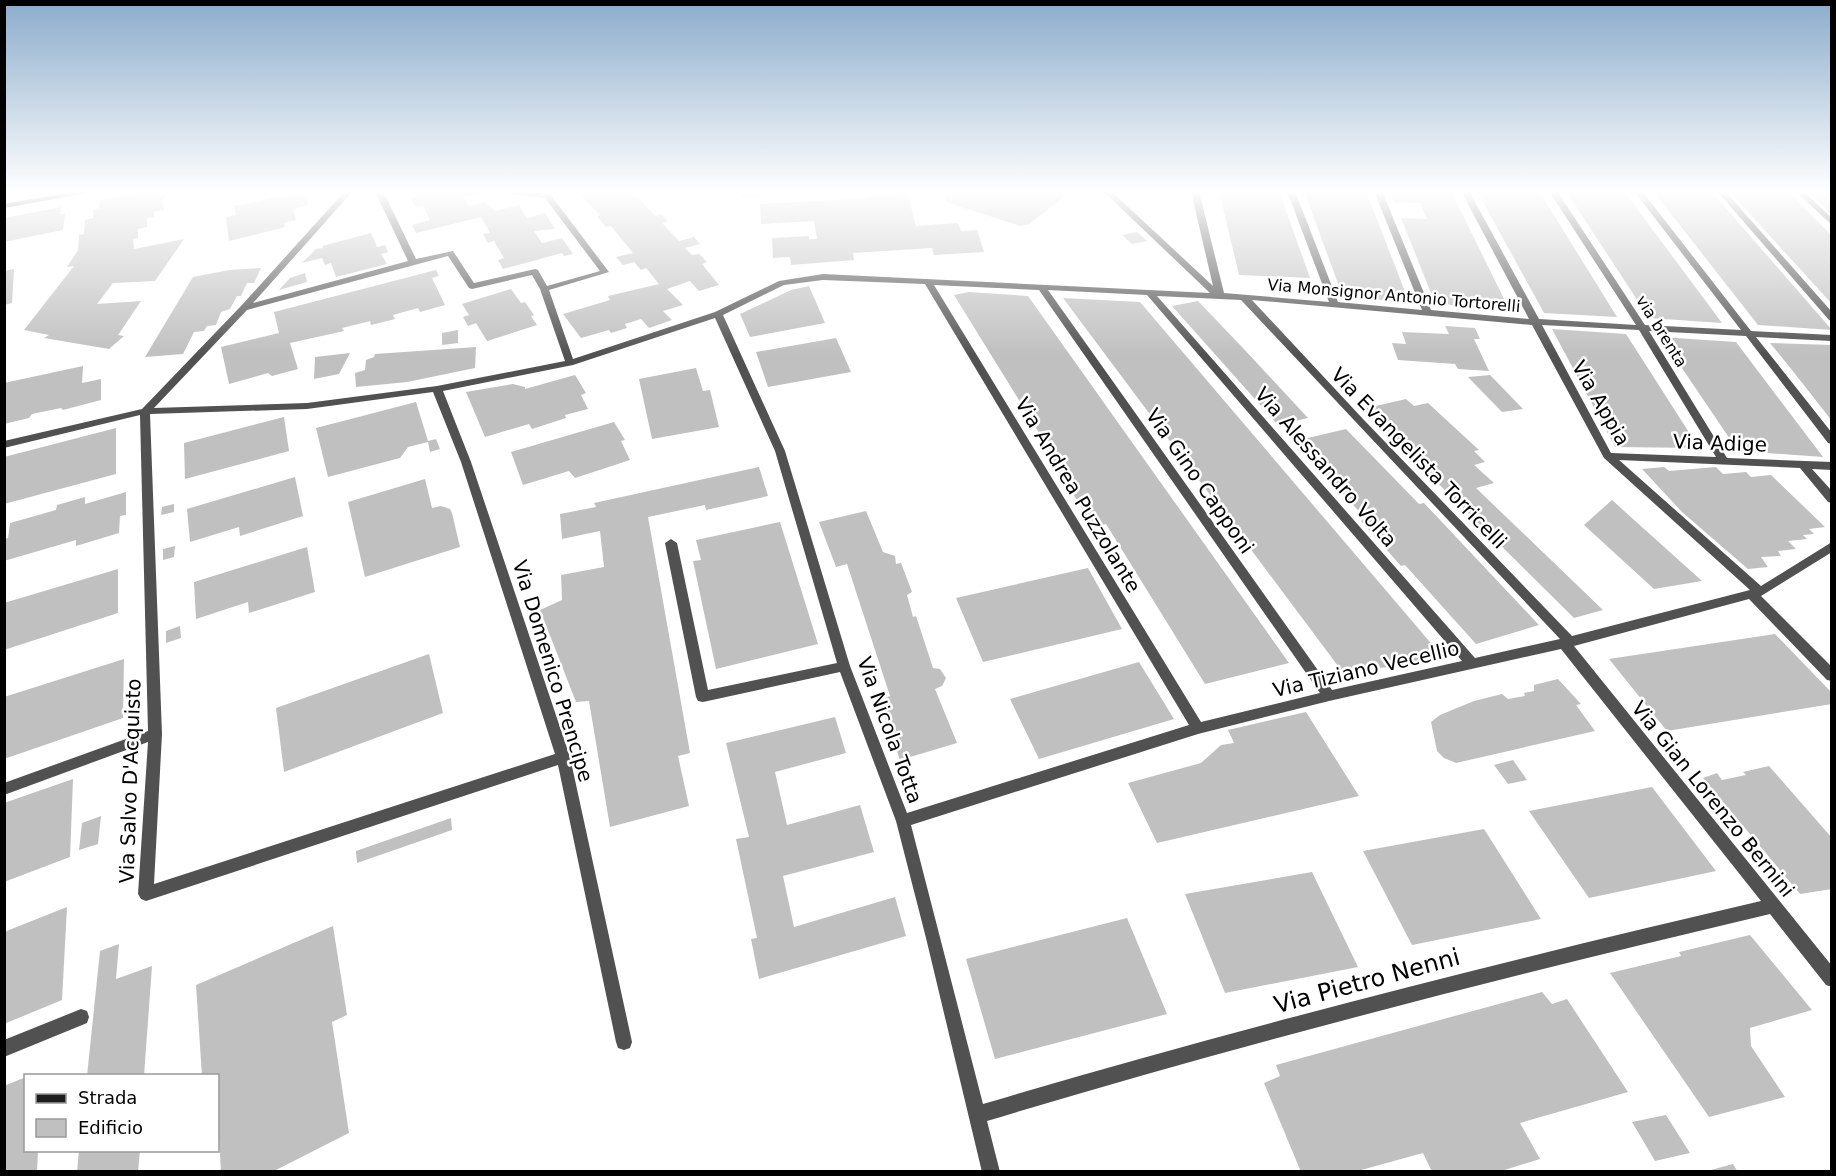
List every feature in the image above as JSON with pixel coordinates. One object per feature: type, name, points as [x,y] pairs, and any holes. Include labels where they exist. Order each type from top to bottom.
[{"type":"street","points":[[145,411],[244,308],[299,246]]},
{"type":"street","points":[[405,246],[413,262]]},
{"type":"street","points":[[544,289],[605,272],[585,246]]},
{"type":"street","points":[[1166,246],[1220,297]]},
{"type":"street","points":[[1208,246],[1220,297]]},
{"type":"street","points":[[1312,246],[1334,303]]},
{"type":"street","points":[[1401,246],[1427,311]]},
{"type":"street","name":"Via Appia","points":[[1495,246],[1608,456],[1756,593],[1832,676]]},
{"type":"street","name":"via brenta","points":[[1589,246],[1723,460]]},
{"type":"street","points":[[1681,246],[1832,441]]},
{"type":"street","points":[[1769,246],[1832,318]]},
{"type":"street","points":[[244,308],[450,253],[472,286],[535,272],[544,289],[570,363]]},
{"type":"street","name":"Via Monsignor Antonio Tortorelli","points":[[4,445],[145,411],[307,406],[437,389],[570,363],[718,314],[782,283],[823,277],[1244,297],[1535,322],[1832,338]]},
{"type":"street","name":"Via Andrea Puzzolante","points":[[927,281],[1198,728]]},
{"type":"street","name":"Via Gino Capponi","points":[[1041,287],[1329,696]]},
{"type":"street","name":"Via Alessandro Volta","points":[[1150,294],[1473,665]]},
{"type":"street","name":"Via Evangelista Torricelli","points":[[1244,297],[1567,642]]},
{"type":"street","name":"Via Nicola Totta","points":[[718,314],[780,451],[844,666],[903,820],[991,1172]]},
{"type":"street","name":"Via Domenico Prencipe","points":[[437,389],[466,462],[563,757],[624,1042]]},
{"type":"street","name":"Via Salvo D'Acquisto","points":[[145,411],[155,734],[146,894],[563,757]]},
{"type":"street","name":"Via Adige","points":[[1608,456],[1832,466]]},
{"type":"street","points":[[1803,465],[1832,499]]},
{"type":"street","points":[[671,543],[703,697],[844,666]]},
{"type":"street","name":"Via Tiziano Vecellio","points":[[903,820],[1198,728],[1329,696],[1473,665],[1756,593],[1832,546]]},
{"type":"street","name":"Via Gian Lorenzo Bernini","points":[[1567,642],[1832,979]]},
{"type":"street","points":[[4,789],[155,734]]},
{"type":"street","name":"Via Pietro Nenni","points":[[977,1115],[1211,1046],[1593,947],[1773,906]]},
{"type":"street","points":[[4,1049],[81,1017]]},
{"type":"building","points":[[78,246],[134,246],[134,249],[150,246],[179,246],[155,281],[113,283],[97,304],[141,301],[118,335],[124,336],[109,349],[44,338],[49,335],[24,330],[74,266],[67,267]]},
{"type":"building","points":[[322,246],[385,246],[388,252],[381,254],[387,264],[336,277],[331,263],[325,265],[322,258],[302,263],[316,249],[323,248]]},
{"type":"building","points":[[497,246],[567,246],[573,254],[564,256],[562,253],[503,269],[498,260],[504,258]]},
{"type":"building","points":[[627,246],[693,246],[685,248],[692,255],[699,254],[707,262],[702,264],[719,285],[699,291],[690,281],[667,289],[683,305],[663,311],[672,320],[649,328],[641,319],[625,324],[627,328],[611,333],[609,330],[581,338],[563,314],[610,300],[608,296],[659,284],[646,268],[641,270],[634,262],[623,265],[616,257],[633,253]]},
{"type":"building","points":[[772,246],[982,246],[984,252],[934,255],[932,248],[853,253],[854,260],[791,265],[790,257],[773,258]]},
{"type":"building","points":[[1232,246],[1299,246],[1310,278],[1239,275]]},
{"type":"building","points":[[1324,246],[1387,246],[1409,302],[1343,297]]},
{"type":"building","points":[[1412,246],[1478,246],[1509,309],[1450,305],[1431,293]]},
{"type":"building","points":[[1507,246],[1573,246],[1617,317],[1544,313]]},
{"type":"building","points":[[1602,246],[1665,246],[1722,323],[1649,318]]},
{"type":"building","points":[[1696,246],[1759,246],[1832,330],[1758,325]]},
{"type":"building","points":[[1779,246],[1832,246],[1832,304]]},
{"type":"building","points":[[261,268],[254,283],[247,283],[241,296],[237,296],[230,309],[221,312],[216,325],[207,326],[204,331],[194,332],[183,354],[145,357],[193,277],[229,270]]},
{"type":"building","points":[[14,269],[12,303],[4,305],[4,271]]},
{"type":"building","points":[[436,270],[439,276],[432,278],[445,305],[420,312],[418,308],[393,315],[395,319],[371,325],[370,321],[342,328],[344,331],[290,343],[298,369],[272,376],[268,373],[229,384],[221,347],[279,333],[274,312]]},
{"type":"building","points":[[305,273],[307,282],[279,290],[290,278]]},
{"type":"building","points":[[809,286],[825,323],[750,337],[740,314],[791,290]]},
{"type":"building","points":[[511,289],[521,303],[525,302],[534,315],[531,316],[537,325],[487,341],[476,323],[468,326],[463,317],[469,315],[462,304]]},
{"type":"building","points":[[969,292],[1028,296],[1289,663],[1205,684],[1106,524],[1093,527],[1048,452],[1051,452],[954,295]]},
{"type":"building","points":[[1063,298],[1140,302],[1441,655],[1395,667],[1341,670]]},
{"type":"building","points":[[1198,301],[1308,418],[1278,425],[1172,306]]},
{"type":"building","points":[[1445,326],[1475,328],[1480,339],[1474,339],[1489,371],[1458,369],[1455,364],[1398,360],[1392,343],[1406,344],[1402,332],[1449,334]]},
{"type":"building","points":[[1552,329],[1626,334],[1699,448],[1615,447]]},
{"type":"building","points":[[458,330],[458,343],[442,345],[442,333]]},
{"type":"building","points":[[1661,337],[1736,342],[1823,457],[1738,451]]},
{"type":"building","points":[[836,338],[851,372],[768,387],[756,352]]},
{"type":"building","points":[[1770,343],[1832,345],[1832,421],[1792,370]]},
{"type":"building","points":[[476,347],[475,368],[407,382],[356,387],[355,373],[365,370],[366,360],[374,357],[375,354]]},
{"type":"building","points":[[350,353],[339,374],[314,379],[315,357]]},
{"type":"building","points":[[83,366],[82,383],[101,379],[101,400],[63,410],[61,408],[32,414],[29,418],[4,424],[4,383]]},
{"type":"building","points":[[696,368],[703,391],[710,390],[719,427],[652,439],[639,379]]},
{"type":"building","points":[[575,375],[586,393],[581,395],[588,409],[565,415],[566,418],[532,429],[529,424],[485,437],[466,392],[513,384],[525,387],[525,389]]},
{"type":"building","points":[[1490,375],[1523,409],[1502,412],[1468,377]]},
{"type":"building","points":[[1406,399],[1414,406],[1428,403],[1479,450],[1474,451],[1485,462],[1474,465],[1494,483],[1476,488],[1603,610],[1574,618],[1363,409]]},
{"type":"building","points":[[416,402],[428,441],[436,439],[440,449],[430,452],[428,442],[408,447],[400,458],[328,477],[316,428]]},
{"type":"building","points":[[284,417],[289,451],[185,479],[184,443]]},
{"type":"building","points":[[614,422],[625,440],[621,441],[630,460],[575,478],[569,471],[523,485],[511,452]]},
{"type":"building","points":[[116,428],[116,474],[4,504],[4,457]]},
{"type":"building","points":[[1346,429],[1419,504],[1424,503],[1539,625],[1476,644],[1405,565],[1401,566],[1361,521],[1365,518],[1295,441]]},
{"type":"building","points":[[759,467],[768,496],[706,510],[705,505],[648,517],[690,753],[678,756],[689,806],[610,827],[589,701],[576,702],[540,610],[562,600],[561,575],[604,567],[600,531],[562,539],[560,514],[596,507],[594,503]]},
{"type":"building","points":[[1664,467],[1669,471],[1716,467],[1723,474],[1746,472],[1751,477],[1771,475],[1825,527],[1809,529],[1814,534],[1803,535],[1807,539],[1788,541],[1796,549],[1778,551],[1781,556],[1761,557],[1768,567],[1748,569],[1682,512],[1642,469]]},
{"type":"building","points":[[295,477],[303,516],[240,536],[239,527],[190,542],[187,509]]},
{"type":"building","points":[[425,479],[432,508],[441,506],[450,509],[460,547],[365,577],[348,502]]},
{"type":"building","points":[[126,492],[126,515],[120,516],[119,533],[76,546],[76,540],[4,561],[4,539],[8,538],[10,523],[56,510],[57,505],[85,497],[85,504]]},
{"type":"building","points":[[1612,500],[1702,581],[1654,589],[1584,525]]},
{"type":"building","points":[[174,504],[174,512],[161,515],[162,507]]},
{"type":"building","points":[[866,511],[883,552],[895,556],[896,564],[901,563],[912,592],[907,595],[913,617],[916,616],[933,668],[940,669],[946,678],[942,686],[935,689],[957,743],[900,760],[879,700],[890,696],[847,564],[836,567],[819,522]]},
{"type":"building","points":[[780,522],[818,644],[716,669],[693,561],[701,560],[696,540]]},
{"type":"building","points":[[175,546],[174,557],[163,560],[163,549]]},
{"type":"building","points":[[307,547],[315,592],[249,613],[248,602],[196,619],[194,582]]},
{"type":"building","points":[[1088,568],[1122,629],[983,662],[956,598]]},
{"type":"building","points":[[118,569],[118,613],[4,650],[4,603]]},
{"type":"building","points":[[180,626],[181,638],[166,643],[166,631]]},
{"type":"building","points":[[1775,634],[1832,693],[1832,704],[1667,731],[1609,659]]},
{"type":"building","points":[[429,654],[443,713],[284,772],[276,708]]},
{"type":"building","points":[[124,659],[123,718],[4,759],[4,697]]},
{"type":"building","points":[[1139,662],[1174,719],[1039,759],[1010,699]]},
{"type":"building","points":[[1558,679],[1581,704],[1576,705],[1595,731],[1456,763],[1444,758],[1437,751],[1431,722],[1440,715],[1474,701],[1502,694],[1508,699],[1525,696],[1524,693],[1534,691],[1534,685]]},
{"type":"building","points":[[1306,712],[1359,796],[1157,843],[1128,783],[1201,763],[1221,745],[1234,743],[1228,730]]},
{"type":"building","points":[[835,717],[846,753],[775,772],[787,825],[860,805],[874,852],[783,876],[794,927],[895,897],[906,936],[759,979],[751,939],[757,938],[736,839],[749,837],[726,743]]},
{"type":"building","points":[[1513,760],[1527,780],[1508,784],[1494,765]]},
{"type":"building","points":[[1769,766],[1832,838],[1832,889],[1800,894],[1703,778],[1717,773],[1722,780],[1746,775],[1743,772]]},
{"type":"building","points":[[73,779],[70,857],[4,882],[4,803]]},
{"type":"building","points":[[1652,787],[1716,871],[1589,898],[1529,811]]},
{"type":"building","points":[[101,816],[98,844],[79,850],[82,823]]},
{"type":"building","points":[[451,818],[452,830],[357,863],[356,851]]},
{"type":"building","points":[[1484,829],[1541,919],[1412,945],[1363,851]]},
{"type":"building","points":[[1312,872],[1358,967],[1225,993],[1185,894]]},
{"type":"building","points":[[67,907],[62,1000],[4,1024],[4,932]]},
{"type":"building","points":[[1127,918],[1167,1014],[995,1059],[966,959]]},
{"type":"building","points":[[333,926],[347,1015],[332,1022],[349,1133],[272,1172],[221,1172],[219,1074],[202,1074],[196,985]]},
{"type":"building","points":[[1750,935],[1812,1010],[1750,1028],[1751,1046],[1785,1097],[1709,1117],[1610,973],[1681,956],[1679,952]]},
{"type":"building","points":[[119,944],[116,979],[152,966],[144,1074],[87,1074],[100,951]]},
{"type":"building","points":[[1542,992],[1552,1004],[1567,999],[1628,1092],[1520,1123],[1540,1159],[1498,1172],[1432,1172],[1423,1153],[1354,1172],[1301,1172],[1264,1083],[1280,1076],[1276,1065]]},
{"type":"building","points":[[24,1078],[24,1152],[38,1152],[37,1172],[4,1172],[4,1086]]},
{"type":"building","points":[[1666,1115],[1690,1153],[1655,1161],[1632,1122]]},
{"type":"building","points":[[79,1152],[140,1152],[138,1172],[77,1172]]},
{"type":"building","points":[[1733,1164],[1738,1172],[1707,1172],[1707,1171]]}]
